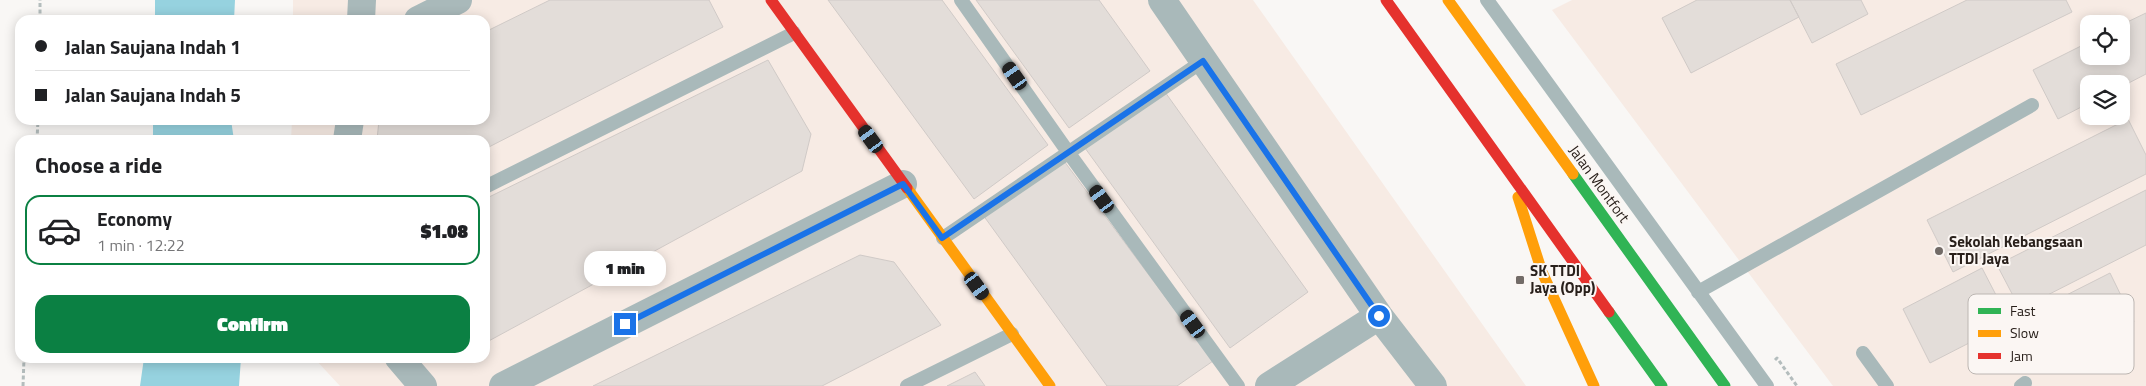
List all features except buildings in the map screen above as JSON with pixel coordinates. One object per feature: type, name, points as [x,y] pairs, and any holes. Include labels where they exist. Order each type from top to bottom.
[{"type":"main road","points":[[771,0],[1050,386]]},
{"type":"main road","points":[[1386,0],[1662,386]]},
{"type":"main road","name":"Jalan Montfort","points":[[1448,0],[1725,386]]},
{"type":"main road","points":[[1511,174],[1542,272],[1594,386]]},
{"type":"street","points":[[361,15],[362,0]]},
{"type":"street","points":[[428,15],[458,0]]},
{"type":"street","points":[[1162,0],[1379,316],[1433,386]]},
{"type":"street","points":[[503,386],[903,184]]},
{"type":"street","points":[[1269,386],[1379,316]]},
{"type":"street","points":[[403,363],[423,386]]},
{"type":"lane","points":[[961,0],[1068,152],[1238,386]]},
{"type":"lane","points":[[1487,0],[1767,386]]},
{"type":"lane","points":[[490,185],[794,33]]},
{"type":"lane","points":[[942,238],[1203,61]]},
{"type":"lane","points":[[1698,292],[2032,105]]},
{"type":"lane","points":[[907,386],[1012,334]]},
{"type":"lane","points":[[1862,353],[1887,386]]},
{"type":"path","points":[[40,0],[40,15]]},
{"type":"path","points":[[23,386],[24,363]]},
{"type":"shaded area","points":[[293,0],[1253,0],[1526,386],[340,386],[319,363],[490,363],[490,135],[291,135],[292,125],[490,125],[490,15],[293,15]]},
{"type":"shaded area","name":"Sekolah Kebangsaan TTDI Jaya","points":[[1572,0],[2146,0],[2146,386],[1833,386],[1552,10]]},
{"type":"water","points":[[155,0],[235,0],[234,15],[155,15]]},
{"type":"water","points":[[153,125],[232,125],[233,135],[153,135]]},
{"type":"water","points":[[143,363],[241,363],[239,386],[140,386]]},
{"type":"traffic: fast","points":[[1573,174],[1725,386]]},
{"type":"traffic: fast","points":[[1609,312],[1662,386]]},
{"type":"traffic: slow","points":[[1448,0],[1573,174]]},
{"type":"traffic: slow","points":[[907,188],[1050,386]]},
{"type":"traffic: slow","points":[[1518,197],[1542,272],[1594,386]]},
{"type":"traffic: jam","points":[[771,0],[907,188]]},
{"type":"traffic: jam","points":[[1386,0],[1609,312]]},
{"type":"place","name":"Sekolah Kebangsaan TTDI Jaya","points":[[1939,251]]},
{"type":"place","name":"SK TTDI Jaya (Opp)","points":[[1520,280]]},
{"type":"route","points":[[625,324],[903,184],[942,238],[1203,61],[1379,316]]}]
